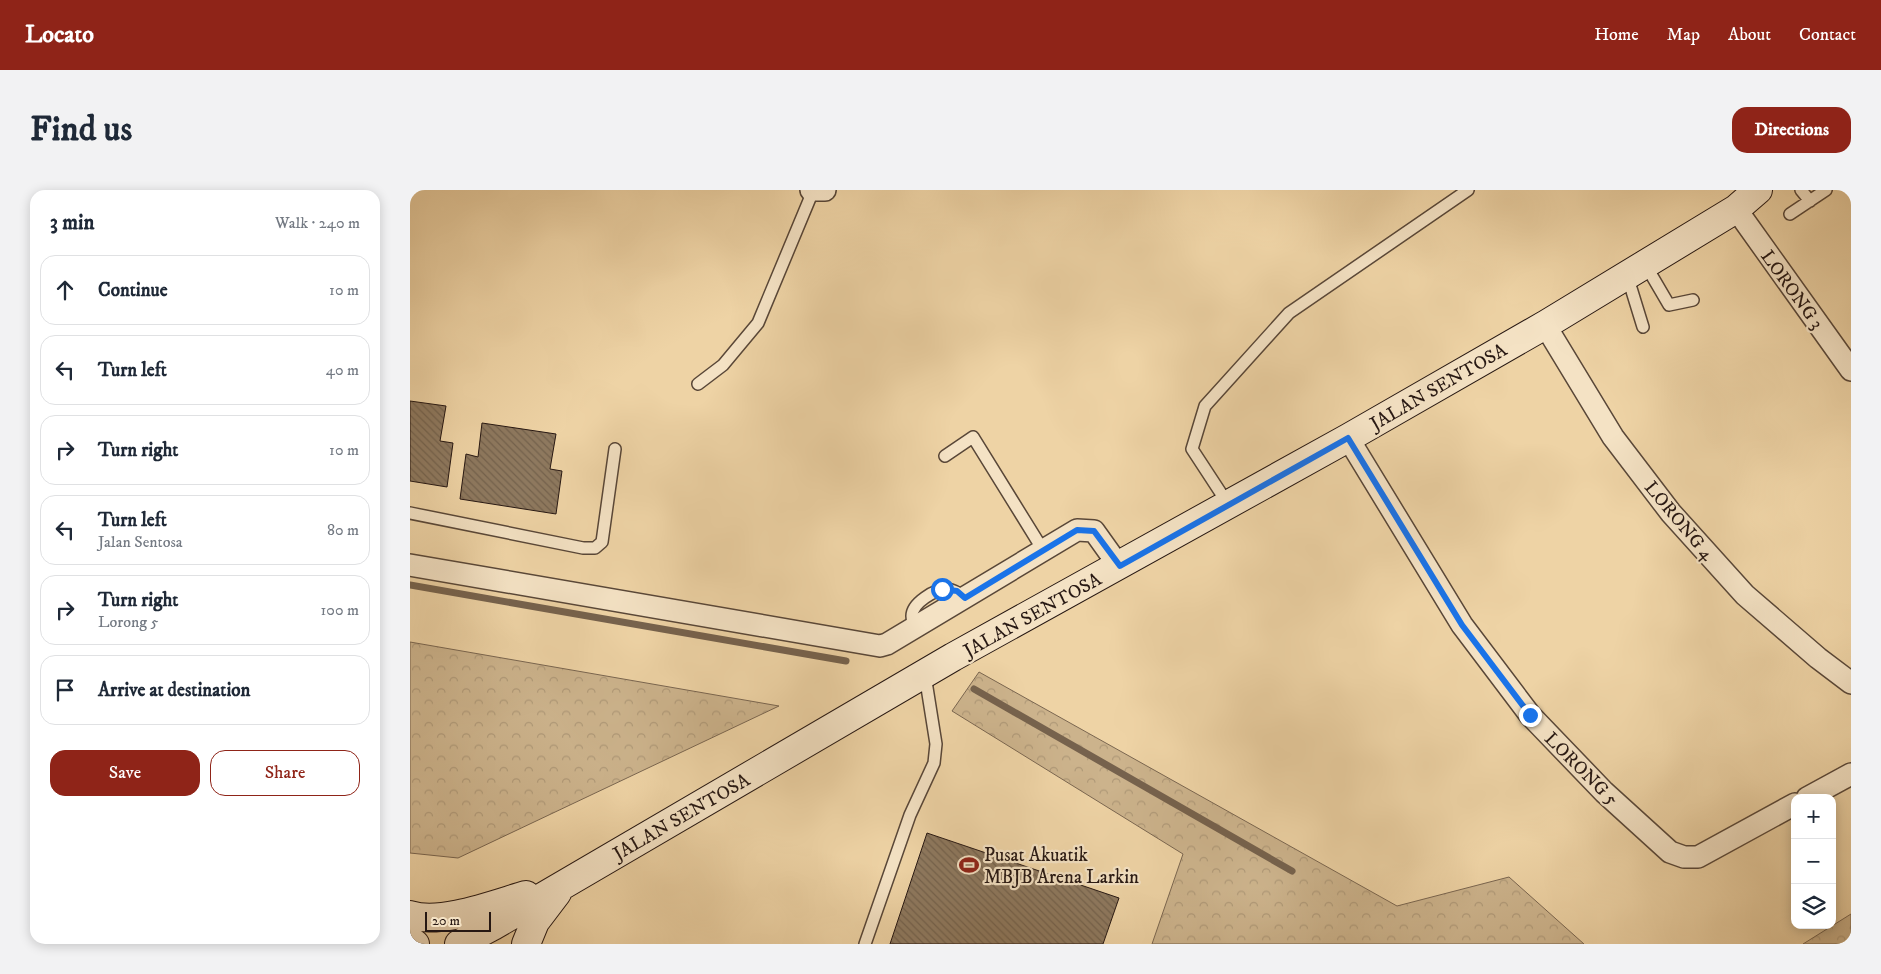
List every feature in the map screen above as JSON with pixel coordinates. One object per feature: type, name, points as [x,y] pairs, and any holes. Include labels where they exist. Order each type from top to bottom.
[{"type":"street","name":"JALAN SENTOSA","points":[[459,944],[493,926],[953,657],[1120,566],[1546,325],[1736,209],[1758,190]]},
{"type":"street","name":"LORONG 3","points":[[1736,209],[1851,370]]},
{"type":"street","name":"LORONG 4","points":[[1546,325],[1613,437],[1671,513],[1745,595],[1818,658],[1851,682]]},
{"type":"street","name":"LORONG 5","points":[[1348,438],[1462,625],[1530,715],[1604,792],[1670,852],[1684,857],[1698,857],[1791,806]]},
{"type":"street","points":[[410,565],[873,645],[887,644],[1077,530],[1094,531],[1120,566]]},
{"type":"street","points":[[1814,794],[1851,774]]},
{"type":"street","points":[[410,915],[417,917],[452,916],[564,884]]},
{"type":"street","points":[[526,944],[535,922],[564,884]]},
{"type":"street","points":[[410,941],[415,944]]},
{"type":"lane","points":[[698,384],[722,365],[758,323],[816,190]]},
{"type":"lane","points":[[1228,505],[1192,449],[1205,406],[1289,314],[1468,190]]},
{"type":"lane","points":[[1801,190],[1810,201]]},
{"type":"lane","points":[[1790,214],[1826,190]]},
{"type":"lane","points":[[1636,270],[1670,305],[1693,300]]},
{"type":"lane","points":[[1636,270],[1643,327]]},
{"type":"lane","points":[[945,456],[973,437],[1044,550]]},
{"type":"lane","points":[[410,513],[583,548],[595,548],[602,542],[616,448]]},
{"type":"lane","points":[[865,944],[910,815],[934,763],[936,744],[924,675]]},
{"type":"green space","points":[[410,642],[779,706],[458,858],[410,853]]},
{"type":"green space","points":[[979,672],[1397,906],[1509,877],[1584,944],[1152,944],[1183,854],[952,711]]},
{"type":"green space","points":[[1851,914],[1851,944],[1803,944],[1827,929],[1836,929],[1836,923]]},
{"type":"building","points":[[410,401],[446,406],[440,441],[453,443],[447,487],[410,481]]},
{"type":"building","points":[[482,423],[556,434],[550,469],[562,471],[556,514],[460,499],[466,454],[478,457]]},
{"type":"building","name":"Pusat Akuatik MBJB Arena Larkin","points":[[927,833],[1119,898],[1103,944],[890,944]]},
{"type":"waterway","points":[[410,585],[846,661]]},
{"type":"waterway","points":[[974,689],[1292,871]]},
{"type":"place","name":"Pusat Akuatik MBJB Arena Larkin","points":[[969,865]]},
{"type":"route","points":[[942,589],[957,591],[965,598],[1077,530],[1094,531],[1120,566],[1348,438],[1462,625],[1530,715]]}]
